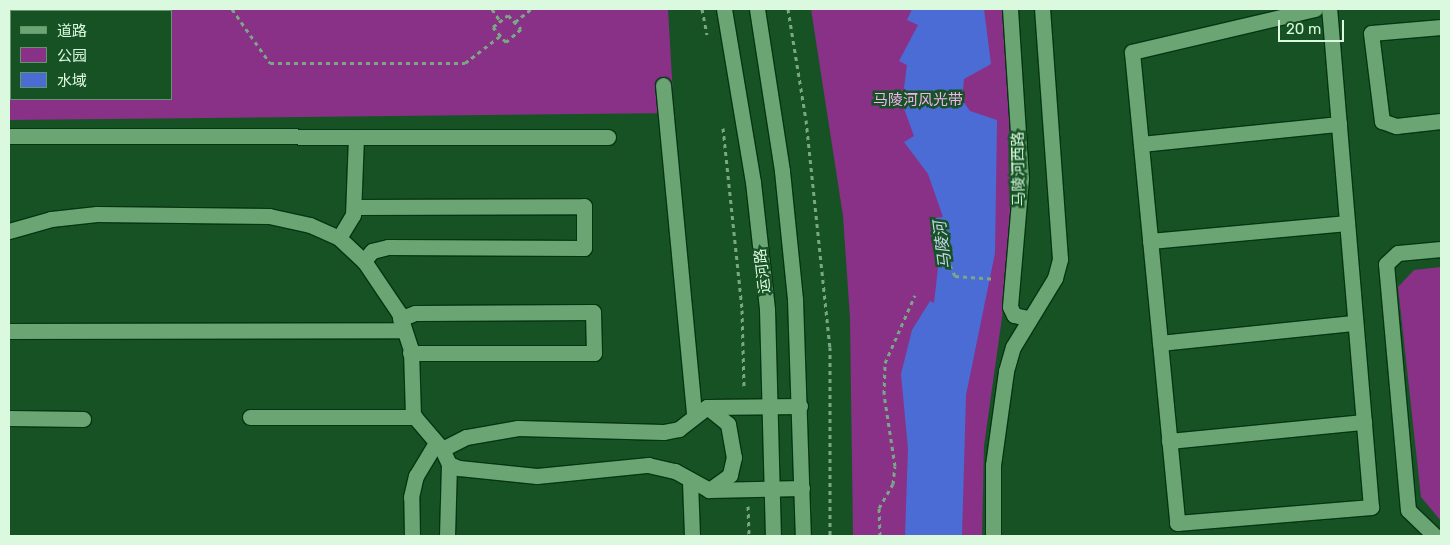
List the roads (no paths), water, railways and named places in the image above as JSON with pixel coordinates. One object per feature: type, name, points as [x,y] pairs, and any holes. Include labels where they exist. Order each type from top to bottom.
[{"type":"street","name":"运河路","points":[[724,9],[753,182],[767,309],[773,536]]},
{"type":"street","name":"运河路","points":[[757,9],[782,171],[800,406],[803,536]]},
{"type":"street","name":"马陵河西路","points":[[1010,9],[1021,178],[1010,307],[1014,315],[1027,318]]},
{"type":"street","points":[[994,536],[998,412],[1013,347],[1027,318],[1055,278],[1060,259],[1042,9]]},
{"type":"street","points":[[1315,9],[1132,52],[1177,523],[1371,508],[1329,9]]},
{"type":"street","points":[[1441,27],[1371,33],[1382,120],[1396,126],[1441,121]]},
{"type":"street","points":[[663,85],[700,411]]},
{"type":"street","points":[[1141,144],[1339,124]]},
{"type":"street","points":[[9,136],[608,137]]},
{"type":"street","points":[[339,238],[354,207],[356,137]]},
{"type":"street","points":[[354,207],[584,206],[584,248],[388,247],[372,251],[364,261]]},
{"type":"street","points":[[9,231],[51,219],[97,214],[268,216],[310,225],[339,238],[364,261],[402,324],[410,354],[410,402],[415,417],[439,446],[449,464],[447,536]]},
{"type":"street","points":[[1150,241],[1347,223]]},
{"type":"street","points":[[1435,536],[1408,510],[1386,264],[1398,253],[1441,248]]},
{"type":"street","points":[[9,331],[402,324],[415,312],[593,312],[594,353],[410,354]]},
{"type":"street","points":[[1160,343],[1356,323]]},
{"type":"street","points":[[412,536],[410,497],[416,476],[439,446],[466,437],[518,428],[663,432],[679,429],[700,411],[745,406],[800,406]]},
{"type":"street","points":[[700,411],[728,424],[734,457],[730,475],[709,490]]},
{"type":"street","points":[[250,417],[415,417]]},
{"type":"street","points":[[9,418],[83,419]]},
{"type":"street","points":[[1169,441],[1364,422]]},
{"type":"street","points":[[449,464],[537,476],[648,464],[675,471],[709,490],[802,488]]},
{"type":"street","points":[[690,480],[692,536]]},
{"type":"water","name":"马陵河","points":[[912,9],[984,9],[991,64],[964,79],[962,100],[970,111],[997,120],[995,253],[966,395],[962,536],[905,536],[908,449],[901,374],[912,330],[930,301],[934,303],[939,259],[935,218],[943,217],[928,174],[904,142],[914,136],[902,103],[907,65],[899,61],[918,25],[907,20]]},
{"type":"park label","name":"马陵河风光带","points":[[918,101]]}]
